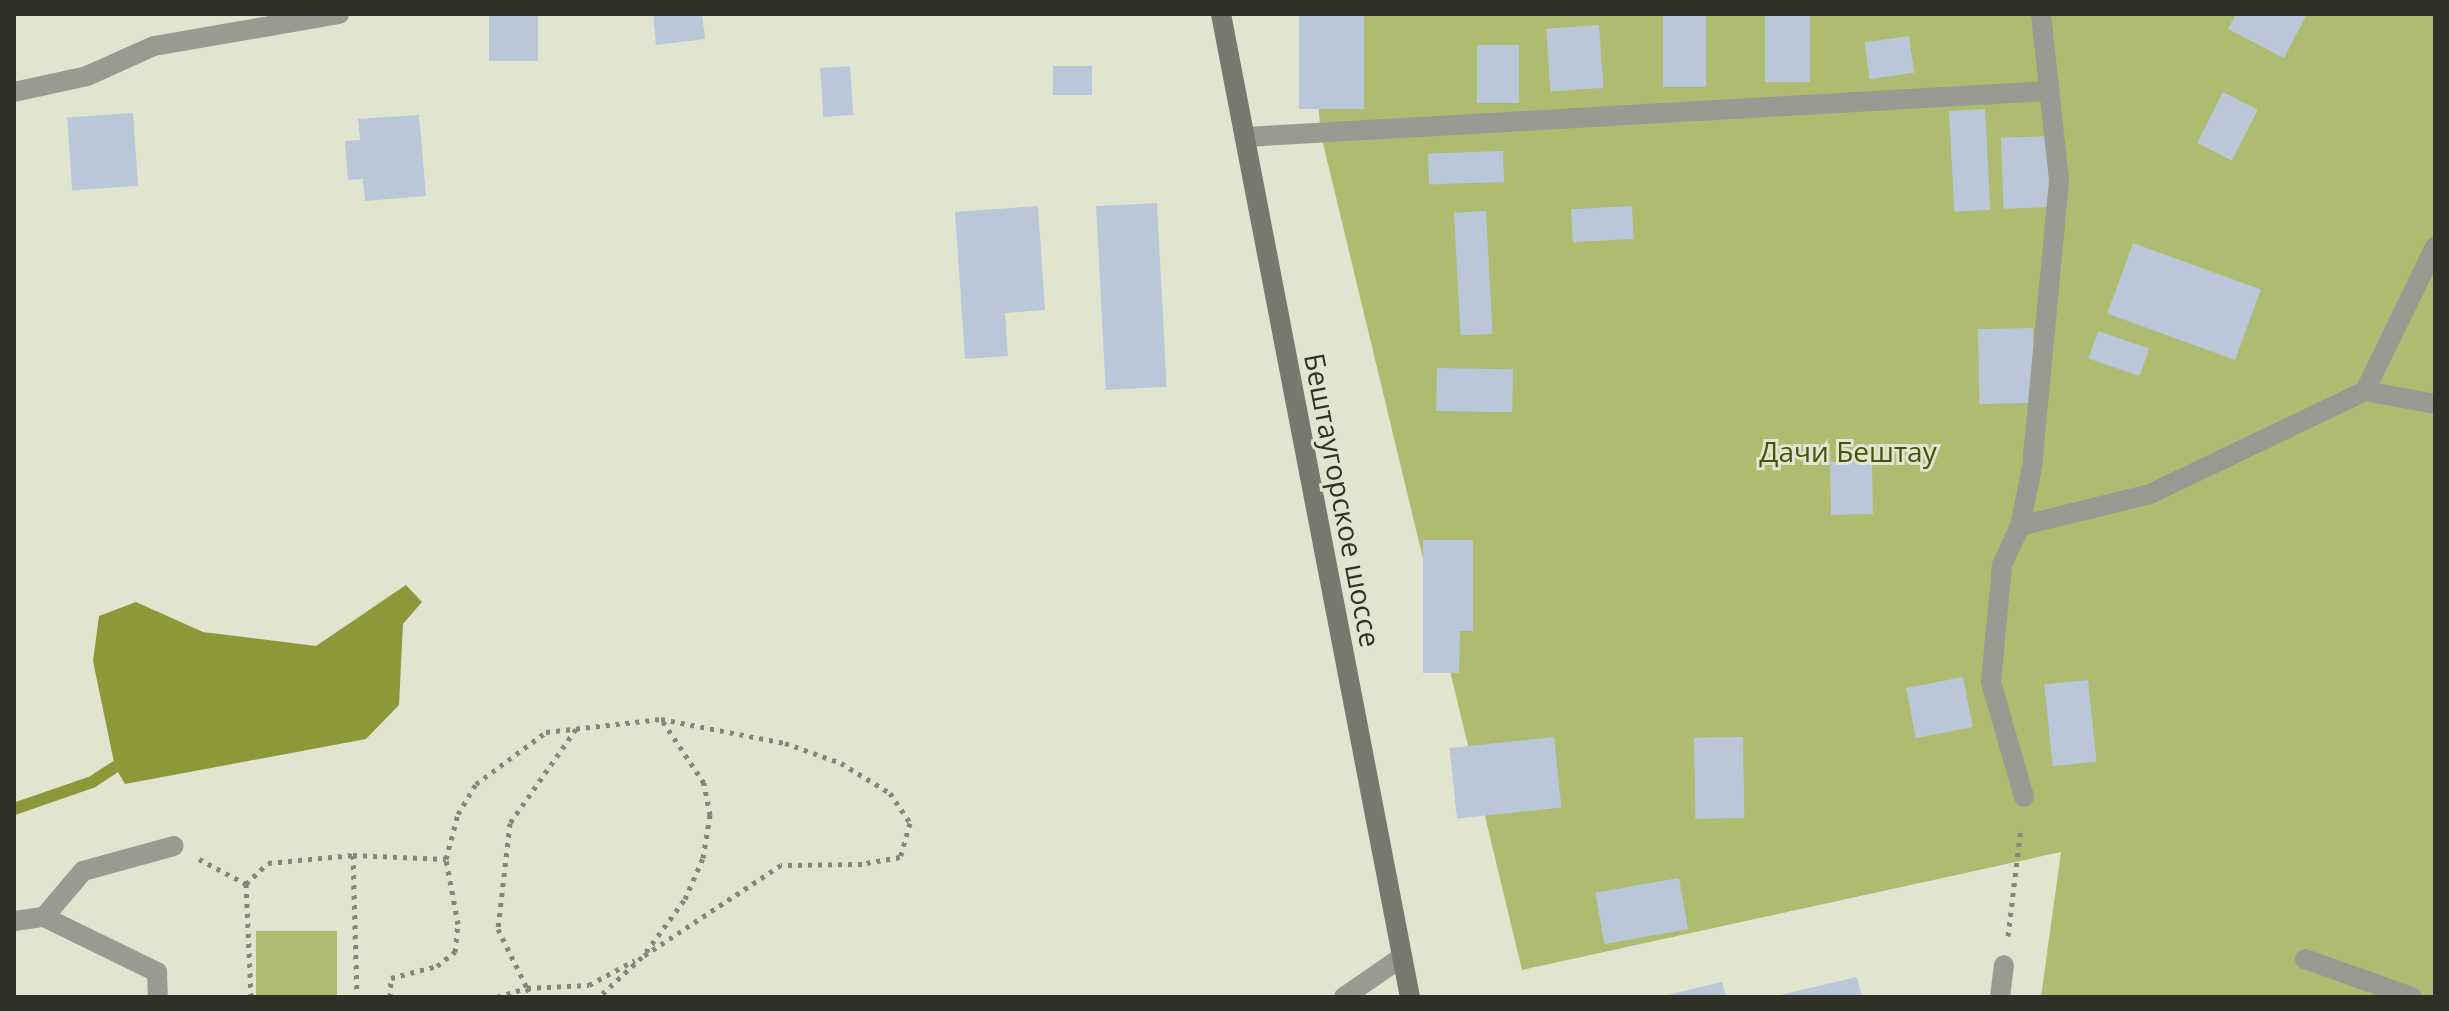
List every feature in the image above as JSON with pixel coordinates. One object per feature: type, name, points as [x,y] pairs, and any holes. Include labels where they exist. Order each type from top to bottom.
[{"type":"main road","name":"Бештаугорское шоссе","points":[[1221,14],[1410,997]]},
{"type":"street","points":[[14,92],[87,76],[154,46],[339,14]]},
{"type":"street","points":[[2024,797],[1991,682],[2002,565],[2020,526],[2032,467],[2059,180],[2041,14]]},
{"type":"street","points":[[1245,137],[2048,91]]},
{"type":"street","points":[[2365,391],[2435,247]]},
{"type":"street","points":[[2020,526],[2150,494],[2365,391],[2435,404]]},
{"type":"street","points":[[44,917],[83,871],[174,846]]},
{"type":"street","points":[[14,921],[44,917],[157,972],[158,997]]},
{"type":"street","points":[[1344,997],[1402,957]]},
{"type":"street","points":[[2305,959],[2412,997]]},
{"type":"street","points":[[2000,997],[2004,965]]},
{"type":"path","points":[[599,997],[642,957],[685,899],[703,858],[710,815],[704,783],[661,719]]},
{"type":"path","points":[[390,997],[391,978],[437,966],[455,952],[458,924],[446,859],[458,814],[476,784],[546,732],[661,719],[729,729],[841,763],[890,793],[910,823],[900,857],[862,864],[781,865],[642,957],[589,985],[527,988],[497,997]]},
{"type":"path","points":[[531,997],[498,929],[501,873],[510,823],[577,728]]},
{"type":"path","points":[[2004,965],[2024,797]]},
{"type":"path","points":[[174,846],[246,884]]},
{"type":"path","points":[[251,997],[246,884],[268,863],[353,855],[446,859]]},
{"type":"path","points":[[353,855],[357,997]]},
{"type":"green space","name":"Дачи Бештау","points":[[1310,14],[2435,14],[2435,997],[2041,997],[2061,852],[1522,970],[1321,135]]},
{"type":"green space","points":[[256,931],[337,931],[337,997],[256,997]]},
{"type":"shaded area","points":[[406,585],[422,602],[403,624],[399,705],[366,739],[125,784],[115,767],[93,661],[99,616],[136,602],[203,632],[316,646]]},
{"type":"building","points":[[489,14],[538,14],[538,61],[489,61]]},
{"type":"building","points":[[653,14],[702,14],[705,39],[656,45]]},
{"type":"building","points":[[1299,14],[1364,14],[1364,109],[1299,109]]},
{"type":"building","points":[[1663,14],[1706,14],[1706,87],[1663,87]]},
{"type":"building","points":[[1765,14],[1810,14],[1810,82],[1765,82]]},
{"type":"building","points":[[2236,14],[2307,14],[2284,58],[2228,29]]},
{"type":"building","points":[[1599,25],[1603,88],[1551,92],[1546,29]]},
{"type":"building","points":[[1909,36],[1914,73],[1870,79],[1864,42]]},
{"type":"building","points":[[1477,45],[1519,45],[1519,103],[1477,103]]},
{"type":"building","points":[[850,66],[853,115],[823,117],[820,68]]},
{"type":"building","points":[[1053,66],[1092,66],[1092,95],[1053,95]]},
{"type":"building","points":[[2223,92],[2258,110],[2232,160],[2197,143]]},
{"type":"building","points":[[1985,109],[1990,210],[1954,212],[1949,111]]},
{"type":"building","points":[[133,113],[138,186],[72,190],[67,118]]},
{"type":"building","points":[[419,115],[426,196],[365,201],[363,179],[348,180],[345,141],[360,140],[358,119]]},
{"type":"building","points":[[2051,136],[2053,207],[2004,209],[2001,138]]},
{"type":"building","points":[[1503,151],[1504,182],[1429,185],[1428,154]]},
{"type":"building","points":[[1157,203],[1167,387],[1106,390],[1096,206]]},
{"type":"building","points":[[1038,206],[1045,310],[1005,313],[1008,356],[965,359],[955,212]]},
{"type":"building","points":[[1632,206],[1634,239],[1573,242],[1571,209]]},
{"type":"building","points":[[1486,211],[1492,334],[1460,336],[1454,213]]},
{"type":"building","points":[[2133,243],[2261,290],[2235,360],[2107,313]]},
{"type":"building","points":[[2033,328],[2034,403],[1979,404],[1978,329]]},
{"type":"building","points":[[2098,331],[2149,349],[2140,376],[2089,358]]},
{"type":"building","points":[[1437,368],[1513,369],[1512,412],[1436,411]]},
{"type":"building","points":[[1872,461],[1873,514],[1831,515],[1830,462]]},
{"type":"building","points":[[1423,540],[1473,540],[1473,631],[1460,631],[1459,673],[1423,673]]},
{"type":"building","points":[[1963,677],[1973,727],[1916,738],[1906,688]]},
{"type":"building","points":[[2088,680],[2097,762],[2053,766],[2044,685]]},
{"type":"building","points":[[1554,737],[1561,808],[1457,819],[1450,748]]},
{"type":"building","points":[[1743,737],[1744,818],[1695,819],[1694,738]]},
{"type":"building","points":[[1679,878],[1688,929],[1604,944],[1595,893]]},
{"type":"building","points":[[1857,977],[1862,997],[1776,997],[1776,996]]},
{"type":"building","points":[[1722,982],[1726,997],[1663,997],[1663,996]]},
{"type":"waterway","points":[[14,809],[92,782],[115,767]]}]
